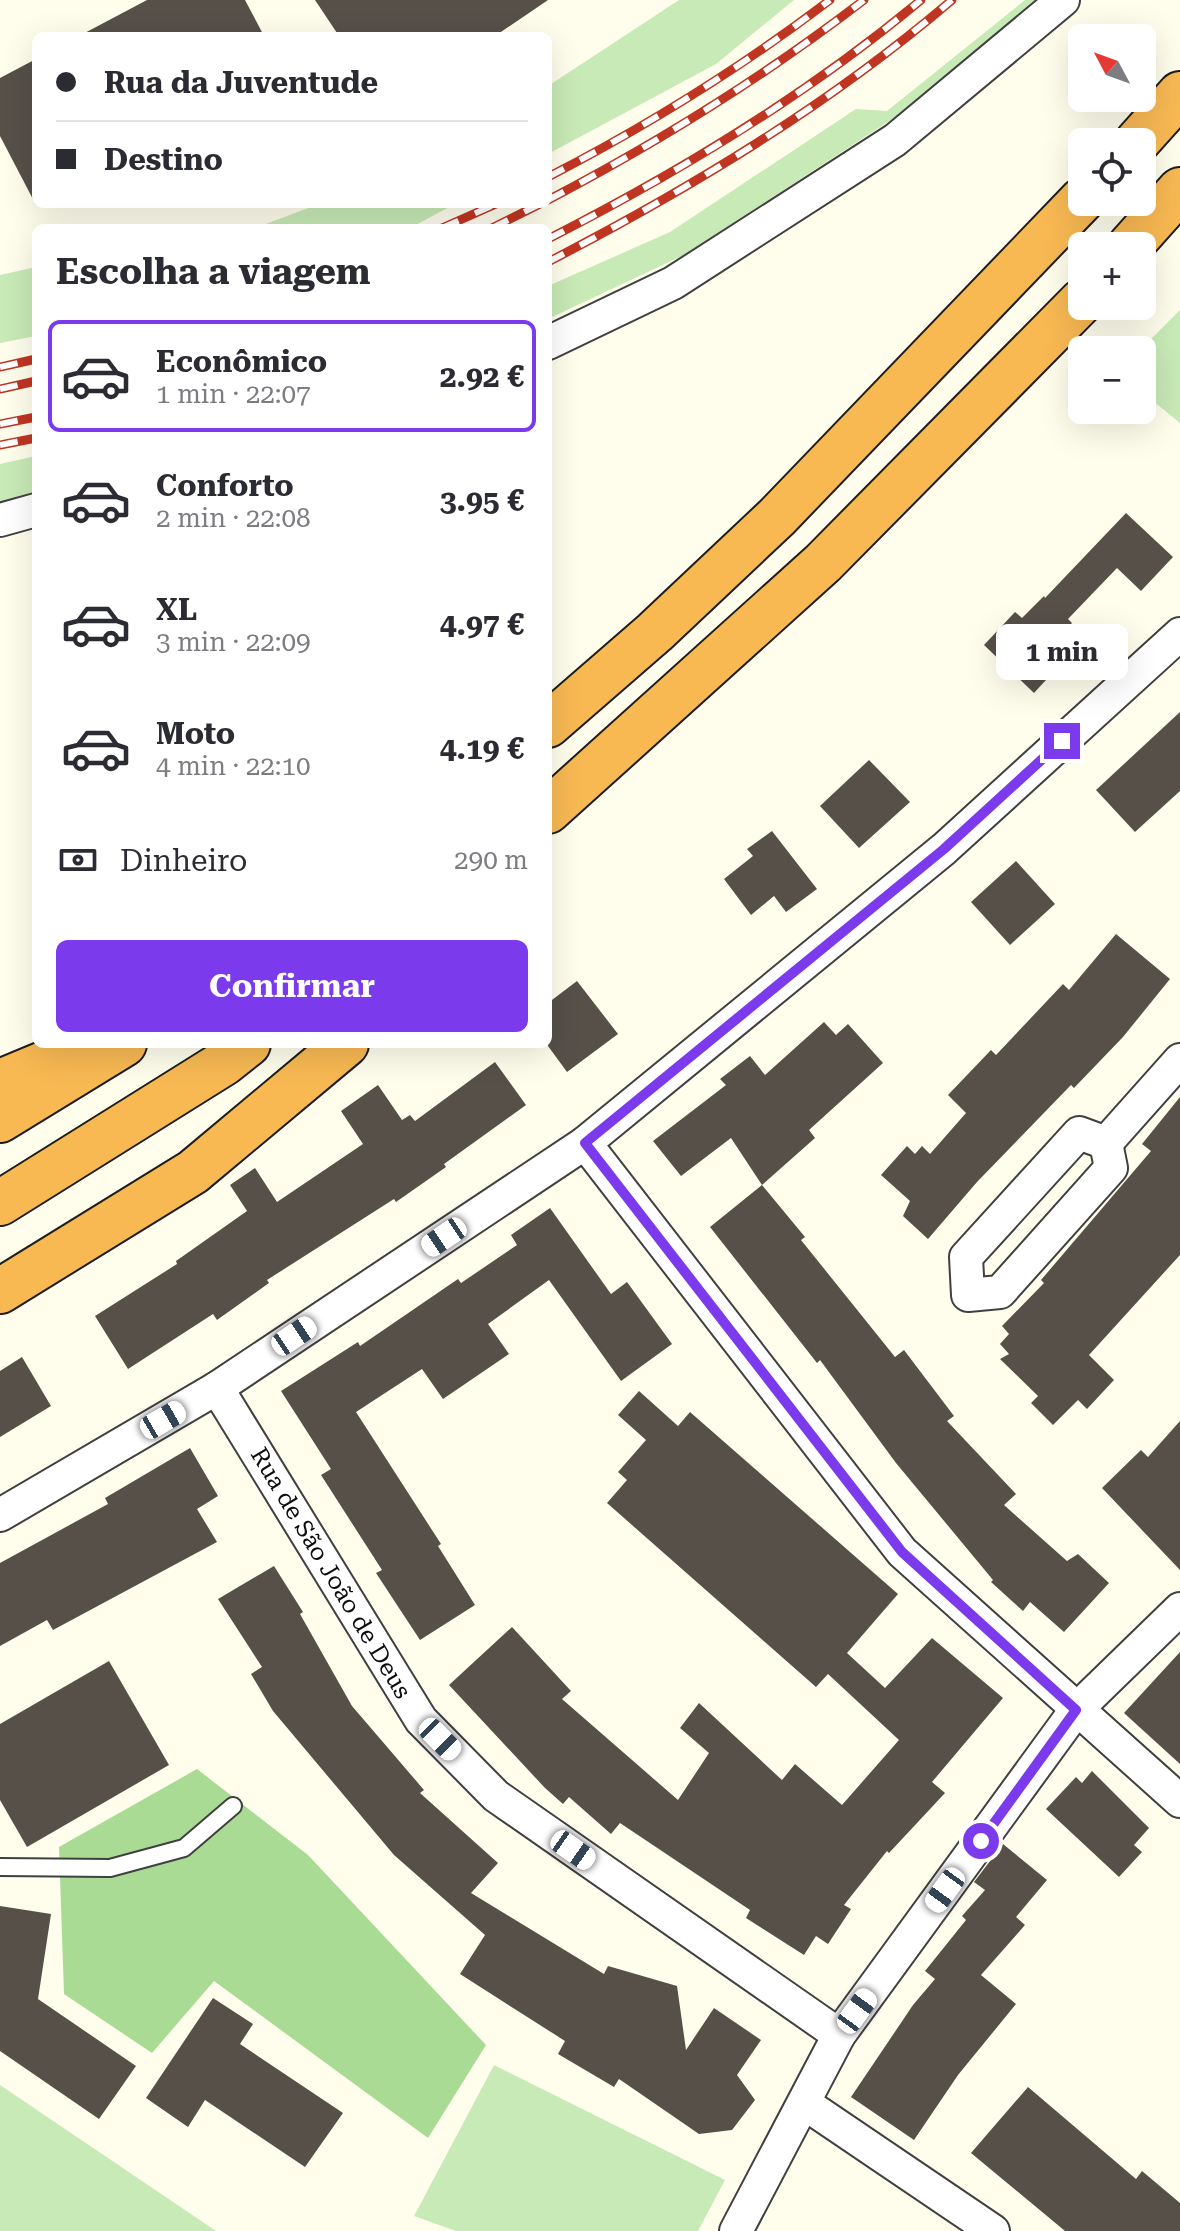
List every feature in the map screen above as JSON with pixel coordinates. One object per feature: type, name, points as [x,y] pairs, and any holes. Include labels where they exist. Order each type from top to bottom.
[{"type":"highway","points":[[1150,128],[1180,94]]},
{"type":"highway","points":[[1142,232],[1180,190]]},
{"type":"highway","points":[[552,722],[655,632],[777,517],[1068,215]]},
{"type":"highway","points":[[552,807],[823,563],[1068,315]]},
{"type":"highway","points":[[552,838],[697,678]]},
{"type":"highway","points":[[0,1082],[84,1048]]},
{"type":"highway","points":[[0,1120],[117,1048]]},
{"type":"highway","points":[[0,1203],[224,1063],[243,1048]]},
{"type":"highway","points":[[0,1291],[193,1172],[341,1048]]},
{"type":"street","points":[[552,341],[673,283],[895,140],[1063,0]]},
{"type":"street","points":[[0,520],[32,511]]},
{"type":"street","points":[[0,1515],[217,1388],[585,1143],[944,849],[1180,634]]},
{"type":"street","points":[[1106,1143],[1180,1060]]},
{"type":"street","points":[[1079,1133],[1106,1143],[1111,1168],[1000,1292],[968,1295],[966,1257],[1079,1133]]},
{"type":"street","points":[[585,1143],[902,1552],[1180,1801]]},
{"type":"street","name":"Rua de São João de Deus","points":[[217,1388],[421,1720],[496,1796],[839,2035]]},
{"type":"street","points":[[736,2231],[839,2035],[1076,1710],[1180,1609]]},
{"type":"street","points":[[804,2103],[993,2231]]},
{"type":"lane","points":[[0,1867],[110,1868],[184,1848],[233,1806]]},
{"type":"green space","points":[[679,0],[794,0],[716,64],[552,152],[552,83]]},
{"type":"green space","points":[[1025,0],[1043,0],[926,97],[684,255],[552,317],[552,284],[670,232],[856,109],[887,111]]},
{"type":"green space","points":[[308,208],[448,208],[418,224],[266,224]]},
{"type":"green space","points":[[32,268],[32,337],[0,343],[0,275]]},
{"type":"green space","points":[[1180,310],[1180,423],[1156,403],[1154,336]]},
{"type":"green space","points":[[32,457],[32,494],[0,502],[0,464]]},
{"type":"green space","points":[[197,1769],[308,1855],[486,2045],[428,2138],[214,1981],[152,2053],[64,1994],[59,1847]]},
{"type":"green space","points":[[494,2065],[725,2180],[698,2231],[456,2231],[414,2216]]},
{"type":"green space","points":[[0,2085],[216,2231],[0,2231]]},
{"type":"building","points":[[147,0],[245,0],[262,32],[87,32]]},
{"type":"building","points":[[315,0],[548,0],[501,32],[336,32]]},
{"type":"building","points":[[32,61],[32,197],[0,136],[0,78]]},
{"type":"building","points":[[1126,513],[1173,557],[1141,591],[1117,568],[1068,619],[1072,623],[1056,640],[1070,654],[1034,693],[984,645],[1015,612],[1022,618],[1045,598]]},
{"type":"building","points":[[1180,712],[1180,791],[1135,832],[1096,790]]},
{"type":"building","points":[[869,760],[910,802],[859,848],[820,806]]},
{"type":"building","points":[[772,831],[817,889],[786,912],[774,896],[751,915],[724,879],[753,856],[747,849]]},
{"type":"building","points":[[1016,861],[1055,904],[1010,945],[971,902]]},
{"type":"building","points":[[1116,934],[1170,979],[1123,1037],[1074,1088],[1071,1085],[977,1182],[928,1239],[903,1216],[910,1201],[881,1175],[907,1146],[915,1154],[922,1146],[930,1154],[966,1113],[948,1095],[991,1050],[996,1055],[1063,984],[1069,990]]},
{"type":"building","points":[[577,981],[618,1034],[567,1072],[549,1048],[552,1048],[552,1000]]},
{"type":"building","points":[[824,1022],[836,1035],[848,1024],[883,1063],[809,1130],[815,1138],[762,1185],[731,1138],[681,1176],[653,1141],[726,1085],[720,1079],[750,1056],[765,1075]]},
{"type":"building","points":[[495,1062],[526,1105],[396,1202],[394,1199],[267,1280],[269,1283],[217,1320],[213,1314],[128,1369],[95,1316],[177,1264],[176,1261],[247,1211],[230,1185],[255,1168],[277,1202],[363,1144],[341,1111],[378,1085],[402,1120],[410,1115],[415,1121]]},
{"type":"building","points":[[1180,1097],[1180,1255],[1089,1355],[1114,1380],[1087,1409],[1078,1400],[1053,1425],[1031,1403],[1038,1396],[1000,1359],[1009,1354],[1000,1344],[1009,1334],[1002,1326],[1044,1283],[1041,1280],[1151,1151],[1142,1144]]},
{"type":"building","points":[[762,1185],[805,1237],[801,1240],[895,1357],[904,1350],[954,1416],[947,1421],[1016,1494],[1004,1505],[1067,1561],[1078,1554],[1109,1583],[1064,1632],[1030,1602],[1023,1611],[991,1582],[993,1580],[896,1463],[820,1360],[817,1363],[710,1227]]},
{"type":"building","points":[[550,1208],[611,1294],[627,1282],[672,1344],[621,1381],[549,1280],[488,1324],[509,1354],[443,1399],[422,1369],[356,1412],[441,1544],[438,1546],[475,1605],[420,1640],[376,1573],[382,1570],[321,1475],[331,1469],[281,1391],[358,1342],[360,1346],[458,1279],[461,1283],[517,1245],[511,1235]]},
{"type":"building","points":[[22,1357],[51,1406],[0,1437],[0,1371]]},
{"type":"building","points":[[639,1391],[678,1426],[690,1412],[898,1594],[847,1653],[885,1688],[932,1638],[1003,1698],[932,1782],[945,1793],[889,1853],[887,1851],[844,1905],[851,1909],[828,1944],[816,1936],[804,1955],[746,1918],[750,1910],[620,1823],[611,1834],[569,1797],[563,1804],[449,1685],[512,1627],[571,1691],[562,1699],[678,1800],[709,1753],[680,1728],[699,1703],[782,1780],[795,1764],[842,1805],[899,1740],[828,1674],[816,1687],[607,1503],[627,1480],[618,1472],[646,1440],[618,1415]]},
{"type":"building","points":[[1180,1421],[1180,1570],[1102,1488],[1141,1450],[1148,1457]]},
{"type":"building","points":[[190,1448],[218,1496],[197,1509],[217,1542],[53,1630],[47,1620],[0,1646],[0,1563],[108,1504],[105,1498]]},
{"type":"building","points":[[274,1566],[303,1612],[300,1614],[352,1706],[424,1790],[420,1793],[498,1863],[471,1893],[604,1974],[608,1966],[677,1986],[686,2050],[714,2008],[761,2040],[737,2075],[755,2100],[732,2130],[699,2134],[619,2079],[614,2087],[558,2054],[565,2041],[460,1974],[485,1935],[394,1855],[273,1711],[251,1674],[262,1667],[218,1599]]},
{"type":"building","points":[[1180,1652],[1180,1764],[1124,1713]]},
{"type":"building","points":[[109,1661],[169,1765],[27,1847],[0,1800],[0,1724]]},
{"type":"building","points":[[1092,1771],[1149,1828],[1134,1845],[1142,1852],[1119,1877],[1046,1809],[1076,1777],[1082,1783]]},
{"type":"building","points":[[1003,1844],[1047,1880],[1016,1917],[1025,1925],[981,1975],[1016,2004],[958,2075],[914,2140],[851,2097],[913,2005],[935,1979],[925,1971],[966,1920],[962,1916],[985,1890],[974,1882]]},
{"type":"building","points":[[0,1906],[51,1914],[38,1999],[136,2066],[99,2119],[0,2051]]},
{"type":"building","points":[[213,1998],[253,2024],[240,2044],[343,2113],[305,2167],[205,2100],[188,2127],[146,2098]]},
{"type":"building","points":[[1028,2087],[1136,2179],[1142,2171],[1180,2203],[1180,2231],[1065,2231],[971,2153]]},
{"type":"railway","points":[[552,175],[693,94],[763,49],[830,0]]},
{"type":"railway","points":[[552,198],[710,107],[864,0]]},
{"type":"railway","points":[[552,237],[646,187],[788,100],[921,0]]},
{"type":"railway","points":[[552,260],[654,205],[758,143],[857,75],[952,0]]},
{"type":"railway","points":[[451,224],[487,208]]},
{"type":"railway","points":[[500,224],[532,208]]},
{"type":"railway","points":[[0,367],[32,360]]},
{"type":"railway","points":[[0,389],[32,382]]},
{"type":"railway","points":[[0,424],[32,418]]},
{"type":"railway","points":[[0,445],[32,439]]},
{"type":"route","points":[[981,1841],[1076,1710],[902,1552],[585,1143],[944,849],[1062,741]]}]
